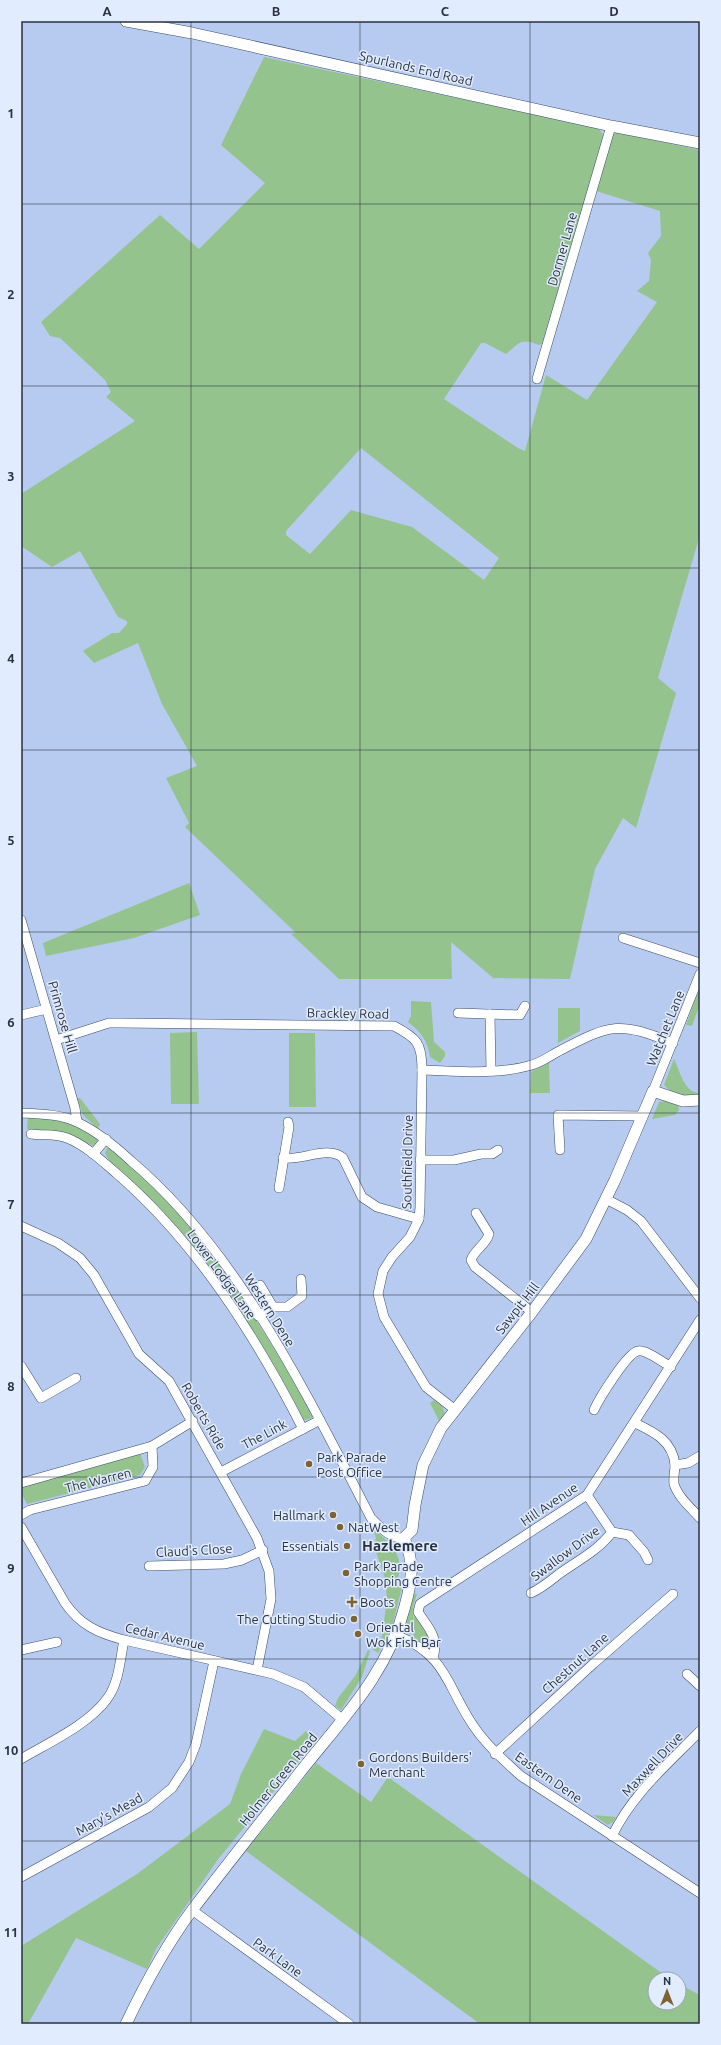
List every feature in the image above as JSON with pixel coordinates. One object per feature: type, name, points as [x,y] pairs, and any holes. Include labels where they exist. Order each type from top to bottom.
[{"type":"street","name":"Spurlands End Road","points":[[126,21],[192,33],[611,126],[700,144]]},
{"type":"street","name":"Dormer Lane","points":[[537,379],[611,126]]},
{"type":"street","name":"Primrose Hill","points":[[21,920],[75,1108],[77,1122]]},
{"type":"street","points":[[623,938],[700,963]]},
{"type":"street","name":"Watchet Lane","points":[[653,1091],[700,974]]},
{"type":"street","points":[[458,1013],[520,1015],[525,1006]]},
{"type":"street","points":[[21,1015],[47,1009]]},
{"type":"street","points":[[490,1014],[491,1071]]},
{"type":"street","name":"Brackley Road","points":[[56,1040],[115,1023],[394,1026],[414,1036],[422,1055],[422,1070]]},
{"type":"street","points":[[422,1070],[491,1071],[511,1070],[531,1066],[598,1031],[616,1028],[630,1028],[642,1031],[673,1043]]},
{"type":"street","name":"Southfield Drive","points":[[422,1070],[418,1219],[410,1237],[382,1271],[378,1294],[384,1317],[426,1388],[454,1409]]},
{"type":"street","points":[[653,1091],[683,1101],[700,1100]]},
{"type":"street","name":"Sawpit Hill","points":[[404,1538],[412,1530],[414,1505],[424,1465],[441,1428],[454,1409],[574,1257],[586,1238],[606,1199],[644,1116],[653,1091]]},
{"type":"street","name":"Western Dene","points":[[21,1113],[46,1114],[77,1122],[106,1139],[160,1185],[216,1251],[258,1316],[305,1391],[371,1518],[384,1531],[393,1536],[404,1538]]},
{"type":"street","points":[[560,1150],[558,1115],[644,1116]]},
{"type":"street","points":[[279,1188],[289,1127],[288,1122]]},
{"type":"street","name":"Lower Lodge Lane","points":[[31,1134],[50,1134],[68,1139],[94,1154],[129,1184],[174,1231],[199,1260],[276,1378],[303,1428]]},
{"type":"street","points":[[94,1154],[106,1139]]},
{"type":"street","points":[[420,1160],[454,1160],[481,1154],[492,1154],[498,1150]]},
{"type":"street","points":[[284,1158],[293,1160],[328,1153],[339,1155],[344,1158],[362,1198],[377,1207],[418,1219]]},
{"type":"street","points":[[606,1199],[627,1210],[641,1221],[700,1298]]},
{"type":"street","points":[[476,1213],[489,1234],[488,1239],[473,1253],[471,1260],[475,1267],[532,1312]]},
{"type":"street","name":"Roberts Ride","points":[[21,1226],[58,1243],[80,1258],[94,1275],[139,1354],[170,1381],[263,1550],[269,1570],[271,1598],[257,1670]]},
{"type":"street","points":[[258,1316],[273,1307],[287,1307],[302,1296],[301,1279]]},
{"type":"street","points":[[260,1285],[273,1307]]},
{"type":"street","name":"Hill Avenue","points":[[433,1658],[436,1646],[435,1639],[418,1612],[420,1604],[587,1495],[635,1423],[700,1320]]},
{"type":"street","points":[[594,1410],[600,1398],[630,1355],[638,1350],[645,1351],[671,1367]]},
{"type":"street","points":[[21,1366],[39,1400],[76,1378]]},
{"type":"street","name":"The Link","points":[[221,1472],[320,1420]]},
{"type":"street","name":"The Warren","points":[[21,1483],[152,1446],[193,1421]]},
{"type":"street","points":[[635,1423],[660,1435],[672,1452],[675,1465],[674,1482],[678,1493],[700,1518]]},
{"type":"street","name":"The Warren","points":[[21,1514],[30,1510],[145,1481],[153,1467],[152,1446]]},
{"type":"street","points":[[675,1465],[688,1463],[700,1456]]},
{"type":"street","name":"Swallow Drive","points":[[587,1495],[612,1532],[629,1535],[644,1552],[648,1560]]},
{"type":"street","name":"Cedar Avenue","points":[[21,1527],[73,1614],[83,1624],[100,1634],[273,1674],[304,1687],[343,1720]]},
{"type":"street","name":"Swallow Drive","points":[[532,1594],[543,1588],[552,1579],[605,1541],[612,1532]]},
{"type":"street","name":"Holmer Green Road","points":[[126,2024],[150,1973],[192,1910],[294,1779],[370,1685],[397,1635],[410,1587],[412,1567],[410,1552],[404,1538]]},
{"type":"street","name":"Claud's Close","points":[[149,1566],[224,1564],[242,1560],[263,1550]]},
{"type":"street","name":"Chestnut Lane","points":[[495,1754],[593,1664],[673,1594]]},
{"type":"street","name":"Eastern Dene","points":[[397,1635],[412,1641],[433,1658],[445,1674],[469,1720],[495,1754],[521,1776],[700,1893]]},
{"type":"street","points":[[21,1759],[89,1717],[107,1699],[117,1678],[124,1640]]},
{"type":"street","points":[[21,1650],[56,1642]]},
{"type":"street","name":"Mary's Mead","points":[[21,1877],[149,1807],[172,1788],[189,1762],[196,1744],[214,1661]]},
{"type":"street","points":[[687,1674],[700,1686]]},
{"type":"street","name":"Maxwell Drive","points":[[612,1836],[621,1818],[637,1795],[700,1731]]},
{"type":"street","name":"Park Lane","points":[[192,1910],[349,2024]]},
{"type":"green space","points":[[264,57],[598,128],[604,136],[546,342],[539,345],[521,342],[506,354],[485,343],[481,343],[444,399],[518,448],[525,451],[546,375],[587,400],[657,302],[637,291],[649,281],[651,260],[648,253],[661,236],[660,211],[596,191],[614,132],[700,150],[700,535],[658,678],[676,693],[636,828],[623,818],[595,869],[570,979],[493,978],[451,942],[452,979],[339,979],[291,934],[296,933],[185,827],[189,823],[166,778],[197,766],[162,704],[138,643],[94,663],[83,651],[112,633],[119,633],[127,624],[127,621],[118,617],[80,551],[52,567],[21,546],[21,494],[135,421],[106,397],[111,392],[105,380],[60,338],[50,336],[41,322],[160,215],[199,249],[265,183],[221,145]],"holes":[[[361,448],[499,558],[484,580],[412,527],[351,510],[310,554],[286,535],[286,531]]]},
{"type":"green space","points":[[189,883],[200,915],[134,938],[46,956],[43,943]]},
{"type":"green space","points":[[700,993],[700,1004],[692,1026],[686,1025],[697,994]]},
{"type":"green space","points":[[411,1001],[431,1002],[434,1042],[445,1052],[445,1056],[440,1063],[430,1057],[423,1037],[408,1022],[411,1016]]},
{"type":"green space","points":[[558,1008],[580,1008],[580,1031],[558,1043]]},
{"type":"green space","points":[[197,1032],[199,1104],[171,1104],[170,1033]]},
{"type":"green space","points":[[289,1033],[315,1033],[316,1107],[289,1107]]},
{"type":"green space","points":[[674,1059],[686,1085],[695,1092],[700,1093],[700,1095],[690,1096],[676,1094],[664,1085]]},
{"type":"green space","points":[[549,1063],[550,1093],[530,1093],[531,1072]]},
{"type":"green space","points":[[77,1098],[80,1098],[100,1124],[98,1129],[83,1115]]},
{"type":"green space","points":[[665,1101],[678,1104],[679,1110],[675,1115],[652,1119],[659,1102]]},
{"type":"green space","points":[[28,1116],[65,1122],[95,1135],[98,1142],[94,1146],[61,1132],[27,1129]]},
{"type":"green space","points":[[107,1148],[111,1148],[168,1200],[211,1249],[286,1367],[312,1414],[312,1418],[305,1420],[301,1418],[226,1292],[198,1252],[167,1217],[110,1162],[105,1153]]},
{"type":"green space","points":[[434,1400],[442,1406],[445,1414],[439,1421],[430,1403]]},
{"type":"green space","points":[[140,1453],[145,1467],[140,1475],[27,1504],[21,1493],[21,1486]]},
{"type":"green space","points":[[373,1528],[391,1545],[398,1557],[400,1564],[397,1581],[402,1587],[392,1627],[378,1653],[372,1649],[377,1648],[382,1636],[387,1599],[385,1578],[374,1546],[376,1538]]},
{"type":"green space","points":[[413,1593],[417,1594],[413,1607],[413,1627],[410,1634],[405,1628],[405,1623]]},
{"type":"green space","points":[[414,1610],[430,1637],[431,1642],[428,1645],[425,1646],[413,1636]]},
{"type":"green space","points":[[368,1650],[370,1651],[362,1677],[341,1710],[335,1706],[338,1698],[355,1676]]},
{"type":"green space","points":[[264,1729],[295,1741],[306,1731],[316,1740],[219,1858],[156,1949],[147,1969],[76,1938],[28,2024],[21,2024],[21,1946],[137,1874],[230,1804],[241,1774]]},
{"type":"green space","points":[[316,1763],[371,1802],[388,1777],[659,1971],[647,1971],[647,2011],[687,2011],[687,1988],[700,1995],[700,2024],[480,2024],[246,1851]]},
{"type":"green space","points":[[593,1815],[616,1817],[613,1822],[608,1825]]},
{"type":"place","name":"Park Parade Post Office","points":[[309,1464]]},
{"type":"place","name":"Hallmark","points":[[333,1515]]},
{"type":"place","name":"NatWest","points":[[340,1527]]},
{"type":"place","name":"Essentials","points":[[347,1546]]},
{"type":"place","name":"Park Parade Shopping Centre","points":[[346,1573]]},
{"type":"place","name":"Boots","points":[[352,1602]]},
{"type":"place","name":"The Cutting Studio","points":[[354,1619]]},
{"type":"place","name":"Oriental Wok Fish Bar","points":[[358,1634]]},
{"type":"place","name":"Gordons Builders' Merchant","points":[[361,1764]]},
{"type":"district","name":"Hazlemere","points":[[400,1546]]}]
